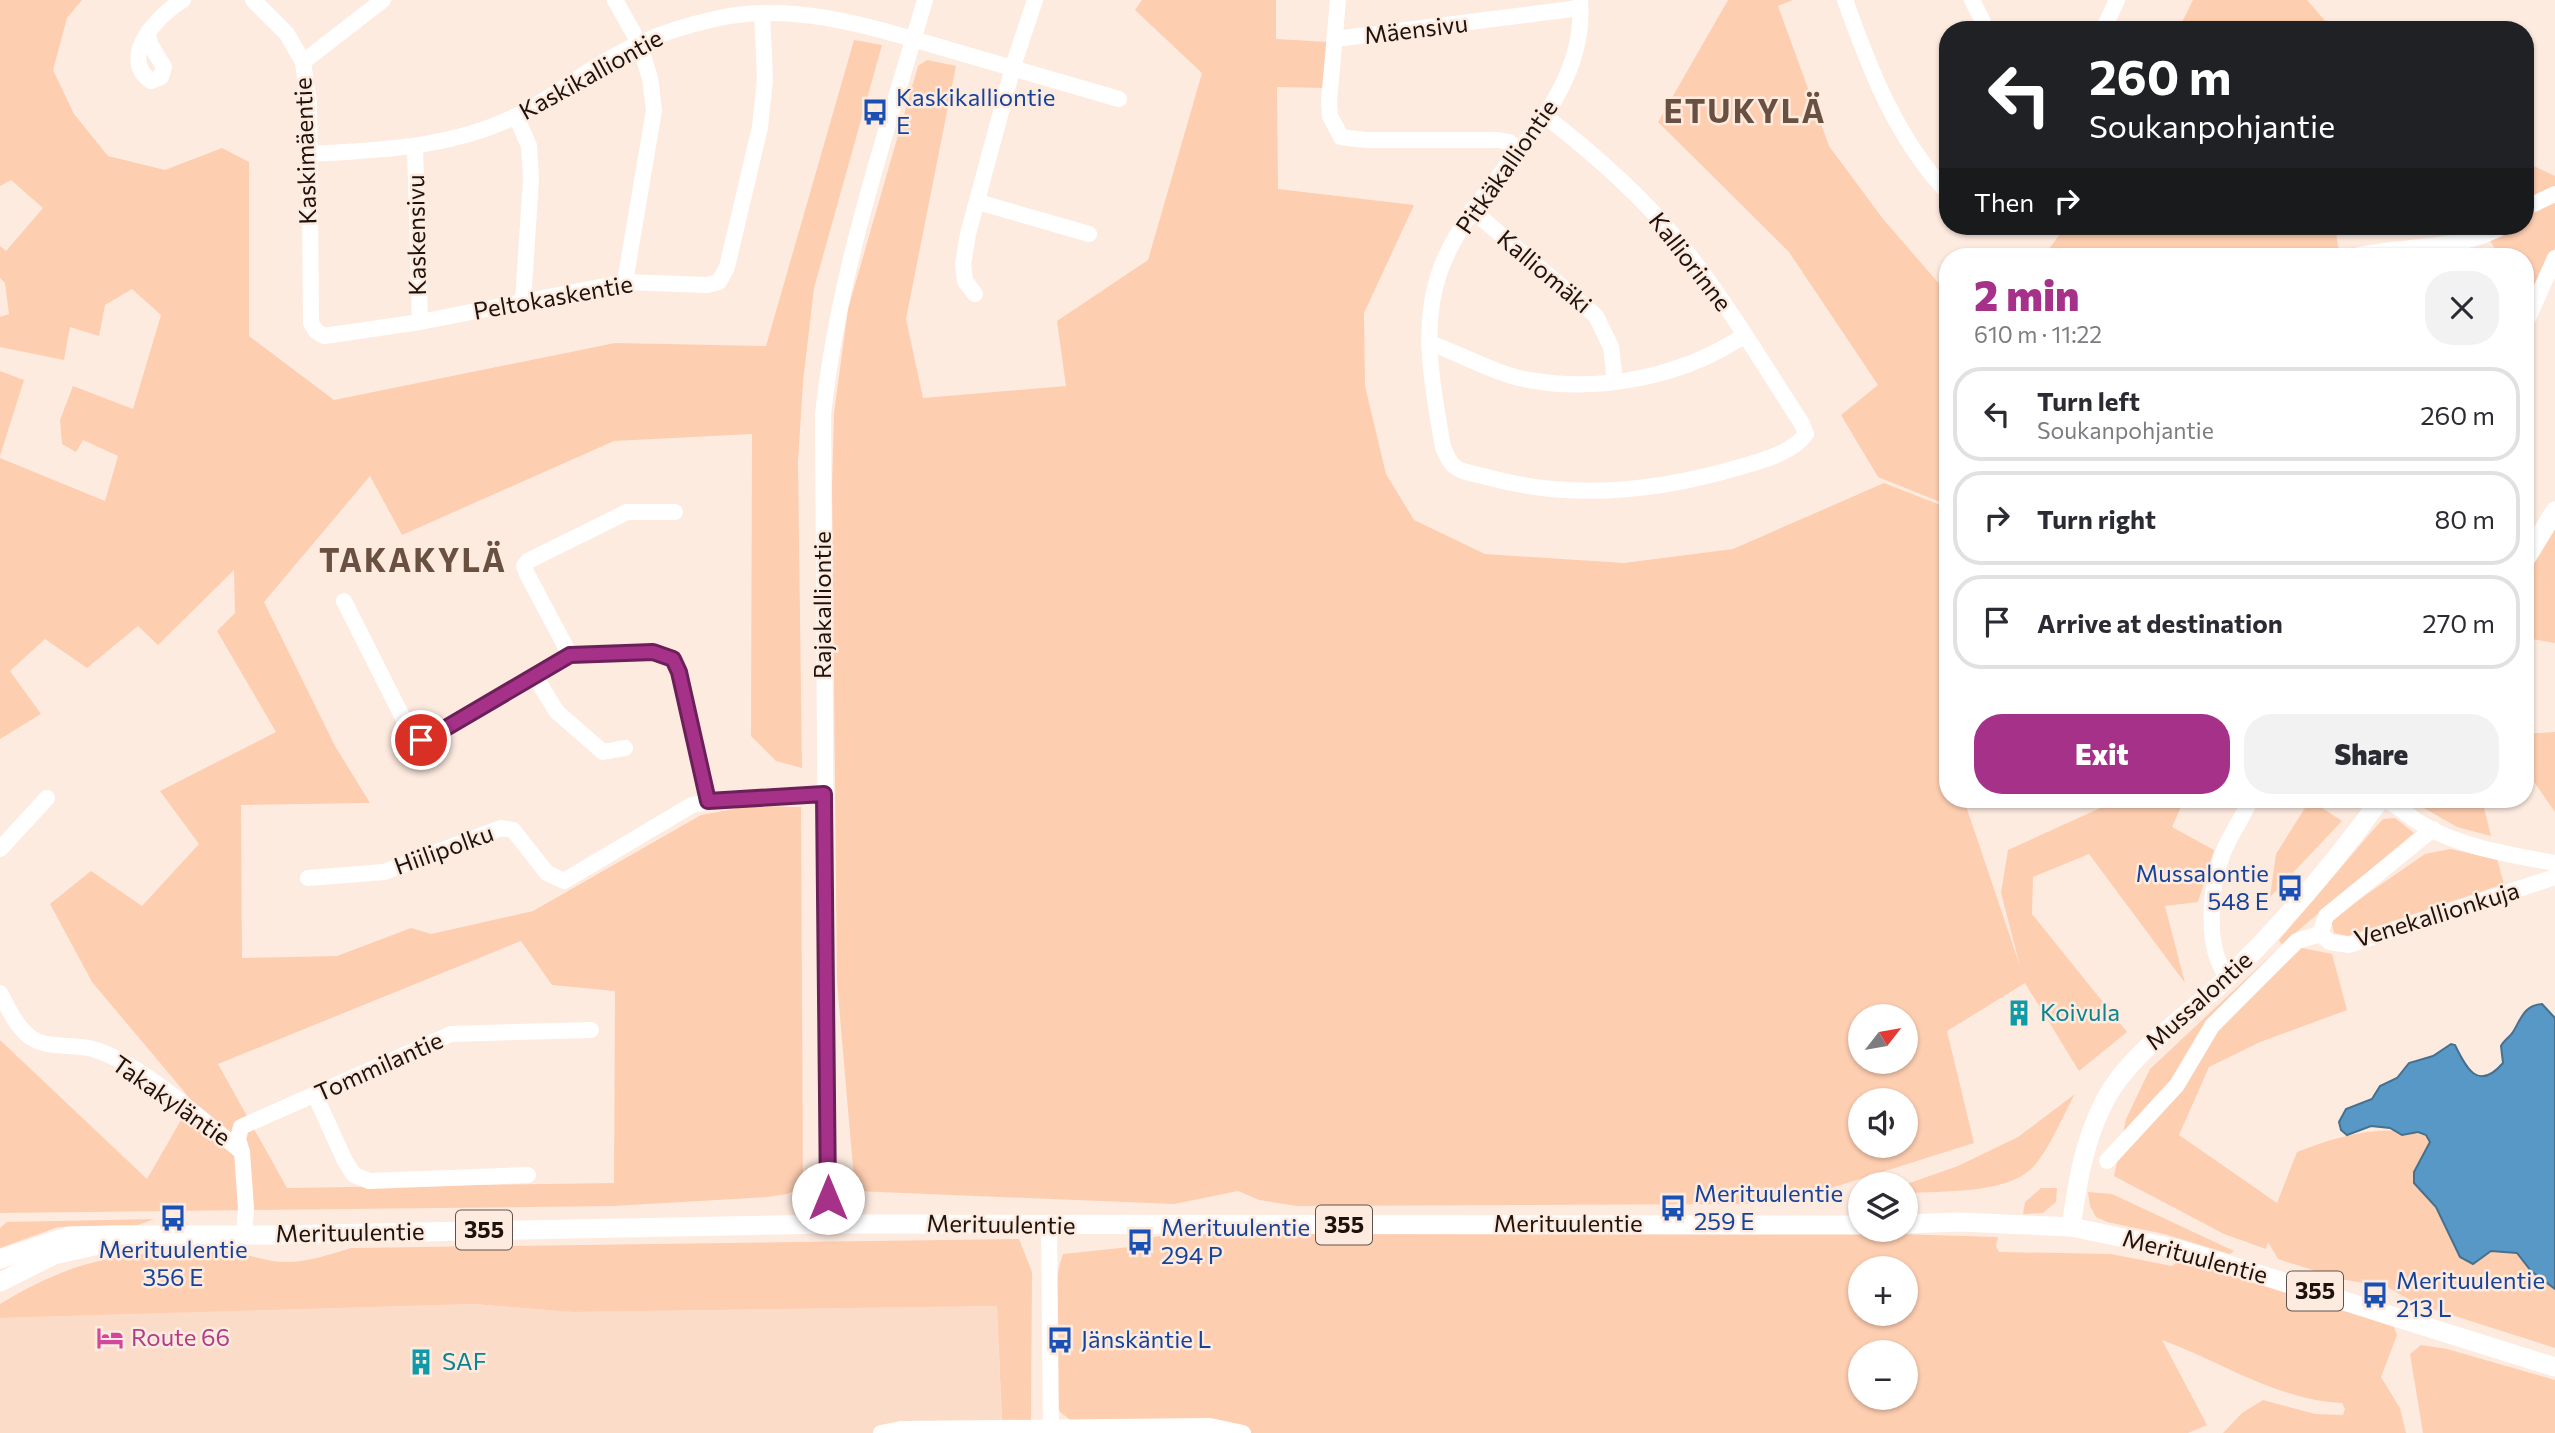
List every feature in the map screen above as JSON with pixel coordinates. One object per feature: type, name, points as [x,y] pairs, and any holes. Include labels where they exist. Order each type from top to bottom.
[{"type":"main road","points":[[2534,545],[2555,511]]},
{"type":"main road","name":"Mussalontie","points":[[2071,1227],[2083,1150],[2106,1098],[2135,1060],[2228,977],[2312,888],[2376,808]]},
{"type":"main road","name":"Merituulentie","points":[[1918,1224],[1960,1222],[2071,1227],[2178,1249],[2555,1367]]},
{"type":"main road","name":"Merituulentie","points":[[0,1259],[69,1236],[828,1224],[1848,1225]]},
{"type":"main road","name":"Merituulentie","points":[[0,1282],[54,1255],[141,1235]]},
{"type":"street","points":[[148,32],[165,13],[183,0]]},
{"type":"street","points":[[253,0],[288,34],[303,62]]},
{"type":"street","name":"Kaskimäentie","points":[[324,336],[316,331],[311,323],[309,103],[303,62],[383,0]]},
{"type":"street","points":[[615,0],[639,43],[650,78],[654,110],[625,282]]},
{"type":"street","points":[[821,17],[824,0]]},
{"type":"street","name":"Rajakalliontie","points":[[828,1224],[822,465],[829,361],[853,247],[925,0]]},
{"type":"street","points":[[975,294],[965,281],[963,264],[1013,68],[1035,0]]},
{"type":"street","points":[[1338,0],[1330,116],[1341,137],[1365,140],[1498,140],[1509,142],[1519,149]]},
{"type":"street","points":[[1845,0],[1882,97],[1921,159],[1939,182]]},
{"type":"street","points":[[1972,0],[1982,21]]},
{"type":"street","points":[[2108,21],[2118,0]]},
{"type":"street","name":"Mäensivu","points":[[1335,39],[1580,4]]},
{"type":"street","name":"Pitkäkalliontie","points":[[1580,4],[1578,50],[1569,76],[1545,116],[1472,210],[1441,269],[1430,323],[1429,343],[1431,375],[1448,459],[1464,471],[1506,482],[1554,490],[1619,491],[1665,486],[1756,462],[1789,449],[1806,434]]},
{"type":"street","name":"Kaskikalliontie","points":[[309,153],[415,147],[450,140],[516,116],[639,43],[720,18],[762,13],[821,17],[913,39],[1119,99]]},
{"type":"street","name":"Peltokaskentie","points":[[324,336],[420,322],[625,282],[707,285],[719,282],[727,267],[760,127],[765,79],[762,13]]},
{"type":"street","points":[[516,116],[529,146],[531,178],[523,302]]},
{"type":"street","name":"Kalliorinne","points":[[1545,116],[1602,164],[1654,214],[1706,276],[1806,434]]},
{"type":"street","name":"Kaskensivu","points":[[415,147],[420,322]]},
{"type":"street","points":[[2534,204],[2555,194]]},
{"type":"street","points":[[978,202],[1089,234]]},
{"type":"street","name":"Kalliomäki","points":[[1472,210],[1596,316],[1611,346],[1615,381]]},
{"type":"street","points":[[2403,248],[2442,245],[2475,235]]},
{"type":"street","points":[[2534,305],[2555,258]]},
{"type":"street","points":[[1429,343],[1528,380],[1591,385],[1676,368],[1730,345],[1745,335]]},
{"type":"street","points":[[570,655],[527,573],[524,566],[527,561],[627,512],[676,512]]},
{"type":"street","points":[[344,601],[408,727],[413,736],[421,740],[536,678],[570,655],[653,652],[673,659],[679,672],[708,801],[824,794]]},
{"type":"street","points":[[536,678],[557,712],[603,752],[625,748]]},
{"type":"street","points":[[0,849],[47,798]]},
{"type":"street","name":"Hiilipolku","points":[[308,878],[384,872],[501,828],[513,830],[547,873],[564,881],[670,817],[708,801]]},
{"type":"street","points":[[2228,977],[2219,967],[2213,945],[2217,869],[2246,808]]},
{"type":"street","points":[[2402,808],[2419,823],[2433,830],[2518,857],[2555,863]]},
{"type":"street","points":[[2107,1161],[2178,1084],[2211,1026],[2297,941],[2320,934],[2326,916],[2433,830]]},
{"type":"street","name":"Venekallionkuja","points":[[2320,934],[2330,942],[2349,945],[2555,877]]},
{"type":"street","name":"Takakyläntie","points":[[0,993],[23,1031],[34,1039],[55,1046],[93,1049],[115,1059],[200,1116],[242,1153],[246,1208],[244,1235]]},
{"type":"street","name":"Tommilantie","points":[[242,1153],[238,1139],[242,1127],[451,1034],[591,1030]]},
{"type":"street","points":[[315,1095],[345,1161],[354,1175],[369,1181],[528,1175]]},
{"type":"street","points":[[1049,1225],[1051,1431]]},
{"type":"street","points":[[881,1433],[901,1429],[1051,1431],[1210,1426],[1244,1433]]},
{"type":"shaded area","points":[[0,0],[82,0],[67,18],[53,70],[74,114],[108,156],[165,170],[222,148],[249,162],[249,336],[334,400],[615,343],[766,346],[854,40],[882,45],[814,288],[803,382],[798,462],[802,768],[776,761],[751,736],[752,434],[614,441],[402,535],[370,476],[264,602],[335,746],[370,803],[241,805],[242,958],[337,956],[411,928],[431,934],[533,911],[701,815],[750,806],[801,807],[803,1187],[787,1194],[767,1197],[613,1206],[0,1213],[0,1040],[147,1179],[192,1101],[92,982],[50,904],[91,871],[142,906],[199,844],[160,791],[276,732],[217,631],[235,613],[234,570],[158,645],[138,626],[87,668],[45,639],[10,671],[41,714],[0,739],[0,458],[105,501],[118,456],[83,440],[76,452],[62,444],[60,420],[73,386],[133,409],[161,315],[132,289],[105,305],[99,336],[70,327],[64,360],[0,347],[0,317],[9,314],[5,283],[0,278],[0,246],[6,251],[43,208],[11,180],[0,186]],"holes":[[[521,941],[552,985],[615,991],[614,1183],[287,1188],[218,1064]]]},
{"type":"shaded area","points":[[1142,0],[1276,0],[1276,39],[1328,42],[1324,88],[1277,87],[1278,189],[1414,205],[1364,313],[1365,386],[1386,474],[1414,520],[1485,554],[1624,563],[1733,549],[1884,483],[1939,504],[1939,808],[1967,808],[2020,966],[2001,893],[2008,850],[2100,808],[2180,808],[2172,827],[2214,850],[2198,902],[2165,906],[2185,983],[2089,854],[2033,877],[2032,914],[2127,1032],[2079,1071],[2025,983],[1947,1031],[1974,1143],[1882,1172],[1848,1172],[1848,1183],[1812,1194],[1750,1204],[1297,1206],[1259,1200],[1238,1191],[1174,1204],[855,1191],[837,982],[832,486],[834,413],[848,309],[918,66],[927,60],[956,66],[906,319],[923,398],[1066,386],[1057,321],[1148,260],[1202,73],[1135,10]]},
{"type":"shaded area","points":[[1728,0],[1793,0],[1778,6],[1829,146],[1883,219],[1939,284],[1939,501],[1878,477],[1841,415],[1878,385],[1789,252],[1658,122]]},
{"type":"shaded area","points":[[2193,0],[2307,0],[2325,21],[2182,21]]},
{"type":"shaded area","points":[[2534,166],[2555,176],[2555,248],[2534,298],[2534,248],[2494,248],[2487,235],[2534,235]]},
{"type":"shaded area","points":[[2059,235],[2336,235],[2338,248],[2050,248]]},
{"type":"shaded area","points":[[0,371],[24,380],[0,456]]},
{"type":"shaded area","points":[[2555,528],[2555,643],[2534,640],[2534,563]]},
{"type":"shaded area","points":[[2555,732],[2555,812],[2534,782],[2534,733]]},
{"type":"shaded area","points":[[2305,808],[2322,808],[2342,821],[2270,897],[2276,854]]},
{"type":"shaded area","points":[[2424,808],[2484,808],[2491,836],[2457,827]]},
{"type":"shaded area","points":[[2395,818],[2414,833],[2282,944],[2332,954],[2347,1010],[2260,1042],[2209,1067],[2179,1135],[2277,1203],[2297,1152],[2327,1141],[2375,1131],[2407,1132],[2436,1141],[2471,1165],[2555,1234],[2555,1348],[2417,1304],[2389,1288],[2341,1279],[2278,1259],[2268,1242],[2266,1249],[2224,1234],[2114,1176],[2126,1119],[2150,1069],[2282,945],[2279,940],[2383,819]]},
{"type":"shaded area","points":[[2450,849],[2497,859],[2504,884],[2348,936],[2334,933],[2331,919],[2425,854]]},
{"type":"shaded area","points":[[2075,1094],[2043,1153],[2031,1169],[2020,1177],[1972,1190],[1918,1192],[1918,1180],[1958,1166],[2018,1137]]},
{"type":"shaded area","points":[[2041,1188],[2057,1188],[2056,1202],[2043,1213],[2023,1214],[2025,1202]]},
{"type":"shaded area","points":[[2088,1192],[2112,1194],[2234,1251],[2230,1254],[2164,1234],[2107,1222],[2096,1217],[2090,1206]]},
{"type":"shaded area","points":[[154,1219],[138,1225],[58,1227],[0,1248],[0,1228],[7,1222]]},
{"type":"shaded area","points":[[1765,1230],[1848,1232],[1848,1242],[1918,1242],[1918,1235],[1998,1237],[1996,1246],[1999,1252],[2111,1254],[2172,1266],[2179,1261],[2200,1263],[2394,1327],[2397,1335],[2381,1377],[2400,1408],[2406,1433],[2223,1433],[2242,1413],[2263,1400],[2315,1414],[2343,1415],[2345,1409],[2342,1403],[2272,1388],[2162,1340],[2207,1425],[2188,1433],[1073,1433],[1073,1422],[1060,1412],[1057,1405],[1054,1308],[1058,1271],[1063,1254],[1149,1245],[1150,1238],[1169,1234]]},
{"type":"shaded area","points":[[1019,1239],[1032,1272],[1031,1420],[1002,1422],[997,1306],[573,1312],[474,1304],[0,1318],[0,1304],[58,1274],[111,1258],[138,1255],[230,1252],[272,1261],[292,1262],[351,1248]]},
{"type":"shaded area","points":[[474,1304],[573,1312],[997,1306],[1002,1433],[0,1433],[0,1318]]},
{"type":"shaded area","points":[[2421,1345],[2447,1349],[2555,1380],[2555,1433],[2423,1433],[2410,1354]]},
{"type":"water","points":[[2542,1004],[2555,1018],[2555,1289],[2531,1271],[2517,1253],[2491,1251],[2473,1264],[2460,1257],[2436,1207],[2414,1183],[2414,1172],[2430,1142],[2426,1135],[2418,1132],[2402,1135],[2390,1128],[2371,1126],[2347,1135],[2341,1130],[2339,1122],[2346,1109],[2372,1099],[2380,1086],[2397,1078],[2409,1063],[2433,1056],[2451,1044],[2455,1045],[2474,1074],[2486,1076],[2503,1063],[2501,1046],[2524,1014],[2531,1007]]},
{"type":"place","name":"Kaskikalliontie E","points":[[875,112]]},
{"type":"place","name":"Mussalontie 548 E","points":[[2290,888]]},
{"type":"place","name":"Koivula","points":[[2019,1013]]},
{"type":"place","name":"Merituulentie 259 E","points":[[1673,1208]]},
{"type":"place","name":"Merituulentie 356 E","points":[[173,1218]]},
{"type":"place","name":"Merituulentie 294 P","points":[[1140,1242]]},
{"type":"place","name":"Merituulentie 213 L","points":[[2375,1295]]},
{"type":"place","name":"Route 66","points":[[110,1338]]},
{"type":"place","name":"Jänskäntie L","points":[[1060,1340]]},
{"type":"place","name":"SAF","points":[[421,1362]]},
{"type":"district","name":"ETUKYLÄ","points":[[1745,112]]},
{"type":"district","name":"TAKAKYLÄ","points":[[413,561]]},
{"type":"route","points":[[421,740],[536,678],[570,655],[653,652],[673,659],[679,672],[708,801],[824,794],[828,1198]]}]
